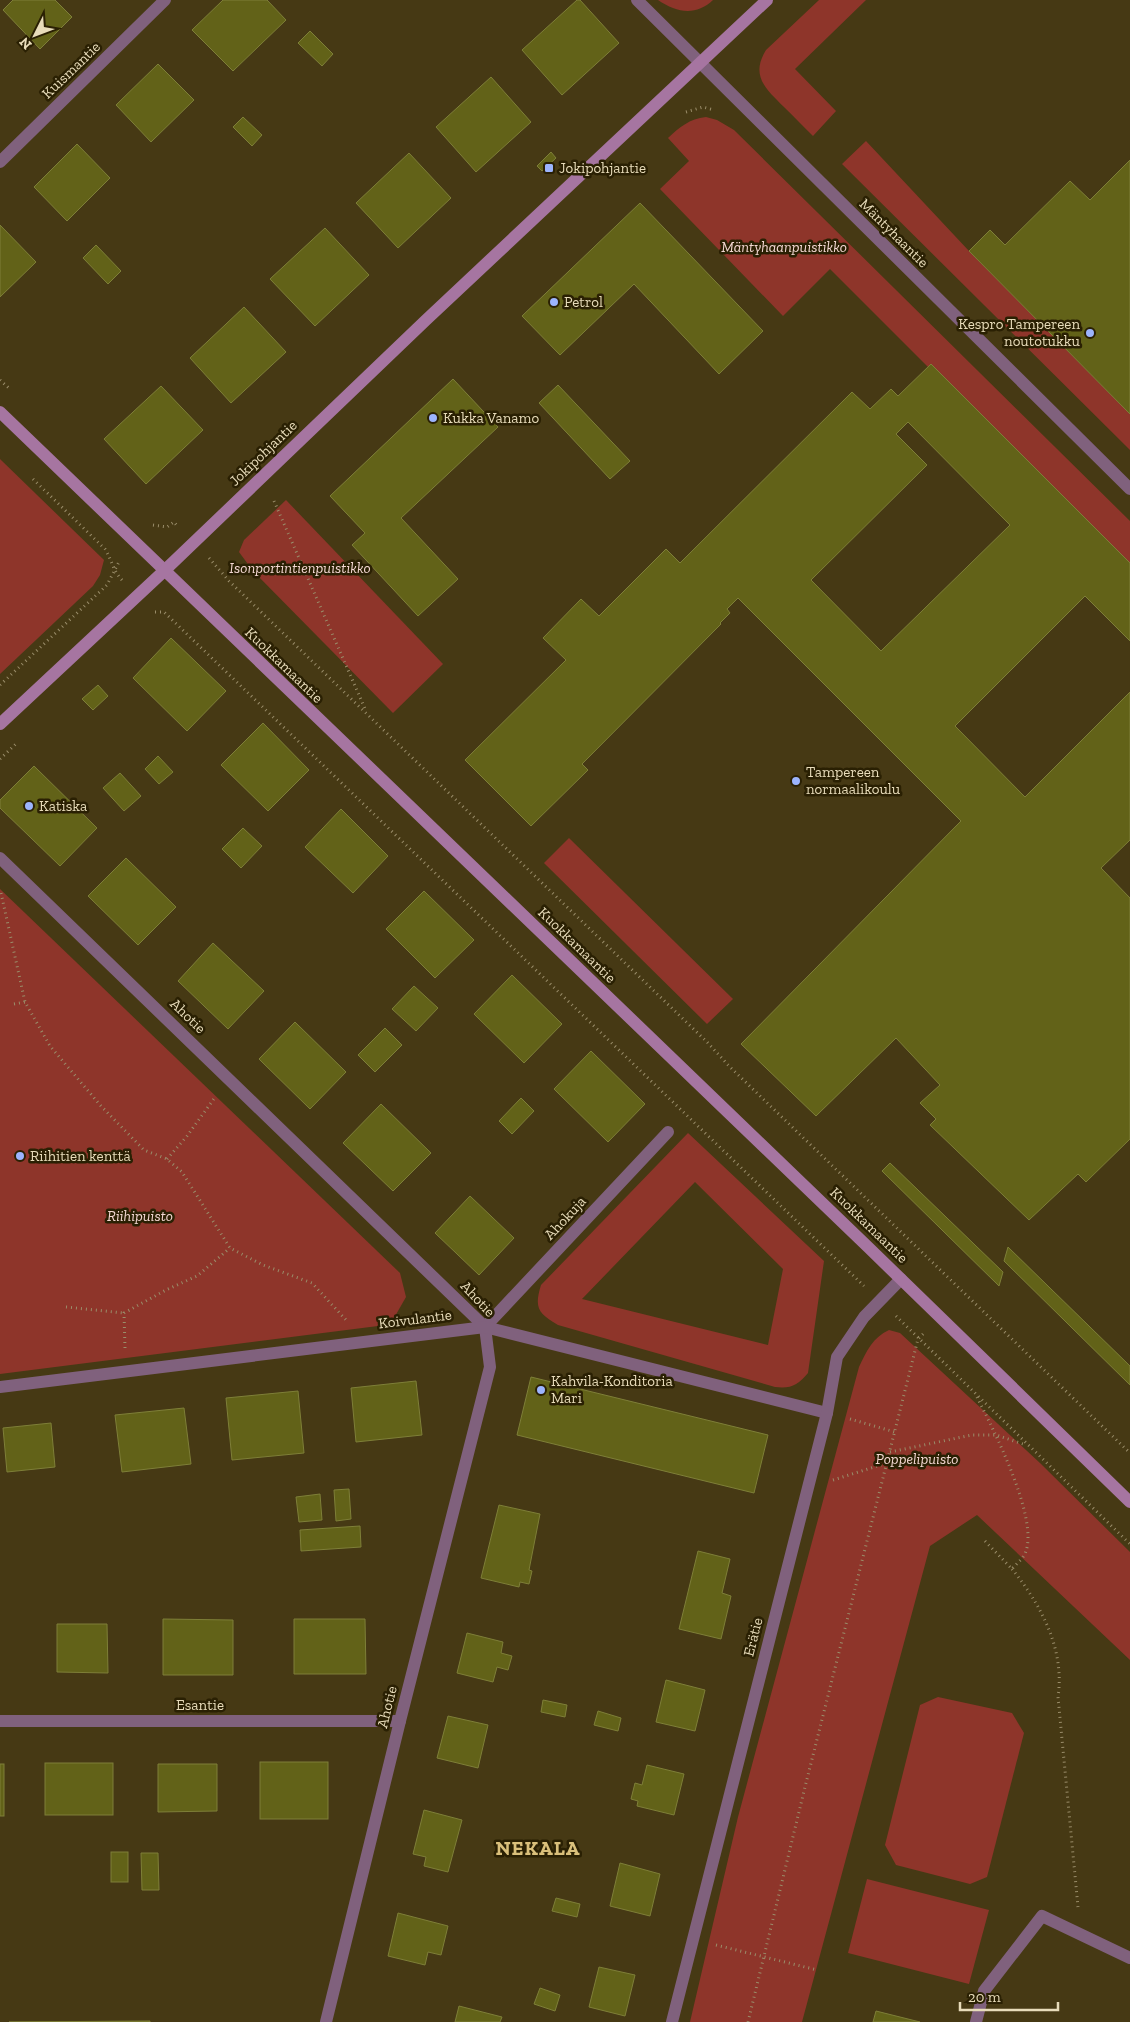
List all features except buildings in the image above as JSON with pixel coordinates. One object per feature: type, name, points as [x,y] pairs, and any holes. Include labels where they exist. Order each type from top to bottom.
[{"type":"main road","name":"Jokipohjantie","points":[[0,724],[766,0]]},
{"type":"main road","name":"Kuokkamaantie","points":[[0,412],[901,1279],[1130,1502]]},
{"type":"street","name":"Kuismantie","points":[[0,162],[165,0]]},
{"type":"street","name":"Mäntyhaantie","points":[[637,0],[1130,489]]},
{"type":"street","name":"Ahotie","points":[[0,858],[485,1326],[490,1366],[326,2022]]},
{"type":"street","name":"Ahokuja","points":[[485,1326],[668,1132]]},
{"type":"street","name":"Erätie","points":[[672,2022],[827,1412],[837,1357],[864,1317],[901,1279]]},
{"type":"street","name":"Koivulantie","points":[[0,1387],[485,1326],[827,1412]]},
{"type":"street","name":"Esantie","points":[[0,1721],[400,1721]]},
{"type":"street","points":[[976,2022],[984,1991],[1042,1916],[1130,1958]]},
{"type":"path","points":[[0,380],[14,394]]},
{"type":"path","points":[[28,474],[105,549],[110,557],[114,571]]},
{"type":"path","points":[[274,501],[367,714]]},
{"type":"path","points":[[148,522],[154,526],[167,527],[174,522],[229,581],[1130,1453]]},
{"type":"path","points":[[0,685],[106,585],[120,559],[154,526]]},
{"type":"path","points":[[164,612],[1130,1544]]},
{"type":"path","points":[[0,888],[25,1002],[50,1046],[101,1106],[144,1150],[166,1159],[182,1172],[230,1248],[263,1265],[312,1283],[367,1341]]},
{"type":"path","points":[[14,1004],[25,1002]]},
{"type":"path","points":[[166,1159],[187,1136],[229,1078]]},
{"type":"path","points":[[66,1307],[124,1312],[197,1276],[230,1248]]},
{"type":"path","points":[[124,1312],[125,1371]]},
{"type":"path","points":[[748,2022],[918,1339]]},
{"type":"path","points":[[976,1394],[996,1435],[1020,1499],[1028,1538],[1026,1551],[1012,1569]]},
{"type":"path","points":[[827,1412],[895,1432]]},
{"type":"path","points":[[890,1452],[972,1435],[996,1435],[1029,1446]]},
{"type":"path","points":[[808,1488],[887,1463]]},
{"type":"path","points":[[983,1539],[1021,1581],[1046,1622],[1054,1641],[1060,1682],[1058,1697],[1080,1935]]},
{"type":"path","points":[[693,1939],[817,1970]]},
{"type":"green space","points":[[658,0],[713,0],[700,9],[686,11],[672,8]]},
{"type":"green space","points":[[819,0],[866,0],[795,69],[836,111],[813,136],[766,88],[760,75],[760,67],[761,59],[766,50]]},
{"type":"green space","name":"Mäntyhaanpuistikko","points":[[706,117],[717,120],[734,130],[1130,521],[1130,563],[931,364],[928,367],[830,269],[783,316],[660,189],[689,161],[668,138],[685,124]]},
{"type":"green space","points":[[866,141],[969,251],[1130,414],[1130,450],[842,164]]},
{"type":"green space","points":[[0,459],[104,560],[100,575],[93,586],[0,674]]},
{"type":"green space","name":"Isonportintienpuistikko","points":[[286,500],[443,664],[393,713],[253,571],[239,552],[244,540]]},
{"type":"green space","points":[[569,838],[733,999],[707,1024],[544,863]]},
{"type":"green space","name":"Riihipuisto","points":[[0,889],[400,1273],[406,1297],[394,1318],[378,1326],[0,1374]]},
{"type":"green space","points":[[688,1133],[824,1261],[808,1373],[801,1381],[790,1387],[775,1387],[558,1325],[546,1317],[539,1309],[538,1299],[541,1285]],"holes":[[[695,1182],[783,1269],[768,1345],[582,1299]]]},
{"type":"green space","name":"Poppelipuisto","points":[[889,1330],[900,1333],[1040,1463],[1130,1552],[1130,1660],[977,1515],[930,1546],[802,2022],[690,2022],[738,1817],[859,1367],[874,1341]]},
{"type":"green space","points":[[938,1697],[1012,1713],[1024,1733],[987,1877],[970,1884],[896,1865],[885,1845],[920,1705]]},
{"type":"green space","points":[[867,1879],[989,1910],[969,1984],[848,1953]]},
{"type":"place","name":"Jokipohjantie","points":[[549,168]]},
{"type":"place","name":"Petrol","points":[[554,302]]},
{"type":"place","name":"Kespro Tampereen noutotukku","points":[[1090,333]]},
{"type":"place","name":"Kukka Vanamo","points":[[433,418]]},
{"type":"place","name":"Tampereen normaalikoulu","points":[[796,781]]},
{"type":"place","name":"Katiska","points":[[29,806]]},
{"type":"place","name":"Riihitien kenttä","points":[[20,1156]]},
{"type":"place","name":"Kahvila-Konditoria Mari","points":[[541,1390]]},
{"type":"district","name":"NEKALA","points":[[538,1848]]}]
